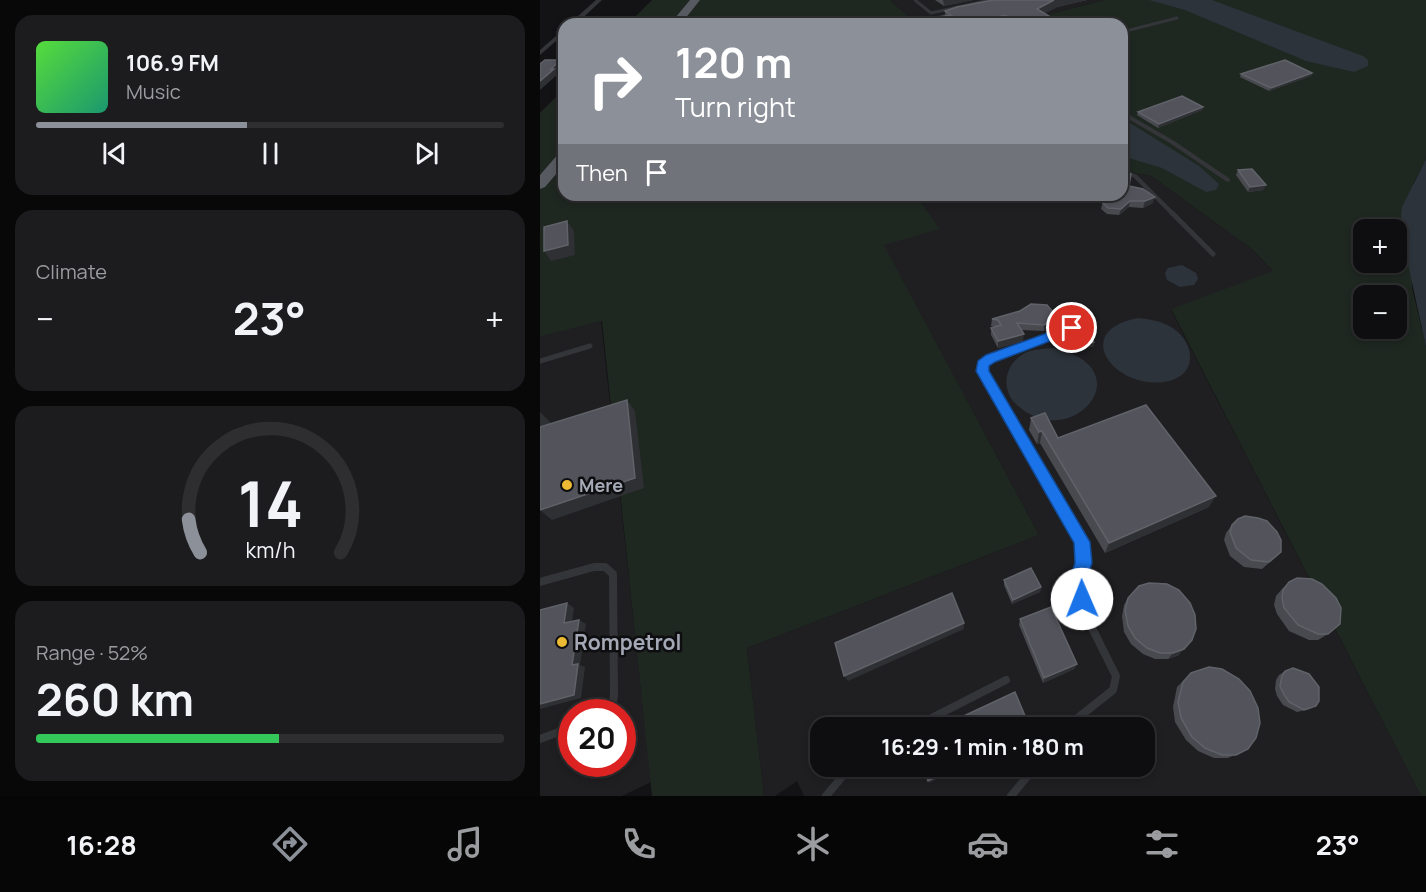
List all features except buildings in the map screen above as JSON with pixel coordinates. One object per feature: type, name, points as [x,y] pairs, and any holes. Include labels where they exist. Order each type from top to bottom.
[{"type":"highway","points":[[680,18],[695,0]]},
{"type":"highway","points":[[540,184],[558,163]]},
{"type":"street","points":[[579,18],[599,0]]},
{"type":"street","points":[[540,53],[558,37]]},
{"type":"lane","points":[[915,0],[931,13],[990,0]]},
{"type":"lane","points":[[931,18],[994,5]]},
{"type":"lane","points":[[1128,30],[1177,18]]},
{"type":"lane","points":[[1128,116],[1172,142],[1228,180]]},
{"type":"lane","points":[[1128,173],[1135,176],[1213,254]]},
{"type":"lane","points":[[1072,328],[990,359],[983,364],[983,371],[1082,542],[1084,563],[1077,582],[1086,616],[1116,676],[1113,690],[1077,717]]},
{"type":"lane","points":[[540,361],[590,346]]},
{"type":"lane","points":[[540,582],[594,567],[605,567],[613,574],[614,699]]},
{"type":"lane","points":[[934,717],[1006,680]]},
{"type":"lane","points":[[540,739],[558,732]]},
{"type":"lane","points":[[826,796],[842,777]]},
{"type":"lane","points":[[1011,796],[1027,777]]},
{"type":"shaded area","points":[[652,0],[890,0],[910,18],[634,18]]},
{"type":"shaded area","points":[[890,0],[1104,0],[1046,15],[1051,18],[910,18]]},
{"type":"shaded area","points":[[1104,0],[1426,0],[1426,159],[1413,184],[1412,288],[1426,347],[1426,796],[1421,796],[1171,309],[1273,271],[1253,250],[1151,176],[1128,172],[1128,18],[1051,18],[1046,15]]},
{"type":"shaded area","points":[[1149,0],[1212,0],[1363,56],[1368,60],[1368,66],[1354,72],[1306,61],[1185,10]]},
{"type":"shaded area","points":[[558,95],[558,201],[920,201],[940,229],[884,245],[1039,535],[747,648],[764,796],[652,796],[602,321],[540,337],[540,113]]},
{"type":"shaded area","points":[[1128,122],[1199,166],[1219,184],[1216,190],[1206,192],[1162,168],[1128,158]]},
{"type":"shaded area","points":[[1426,159],[1426,347],[1407,259],[1407,219],[1401,219],[1402,207]]},
{"type":"shaded area","points":[[1128,172],[1151,176],[1253,250],[1274,272],[1171,310],[1421,796],[804,796],[797,781],[775,796],[764,796],[747,648],[1039,535],[883,244],[939,228],[920,201],[1128,201]]},
{"type":"shaded area","points":[[1182,265],[1196,273],[1198,279],[1194,285],[1180,287],[1167,280],[1165,273],[1168,268]]},
{"type":"shaded area","points":[[1138,318],[1166,324],[1184,339],[1190,355],[1189,363],[1186,371],[1179,377],[1169,381],[1150,382],[1132,378],[1118,370],[1108,359],[1103,347],[1106,335],[1117,325]]},
{"type":"shaded area","points":[[601,321],[651,782],[622,796],[540,796],[540,337]]},
{"type":"shaded area","points":[[1053,348],[1080,358],[1094,372],[1097,388],[1090,403],[1077,414],[1058,420],[1038,418],[1017,405],[1011,398],[1006,383],[1010,367],[1015,360],[1033,350]]},
{"type":"place","name":"Mere","points":[[567,485]]},
{"type":"place","name":"Rompetrol","points":[[562,642]]},
{"type":"route","points":[[1072,328],[990,359],[983,364],[983,371],[1082,542],[1084,563],[1077,582],[1082,599]]}]
